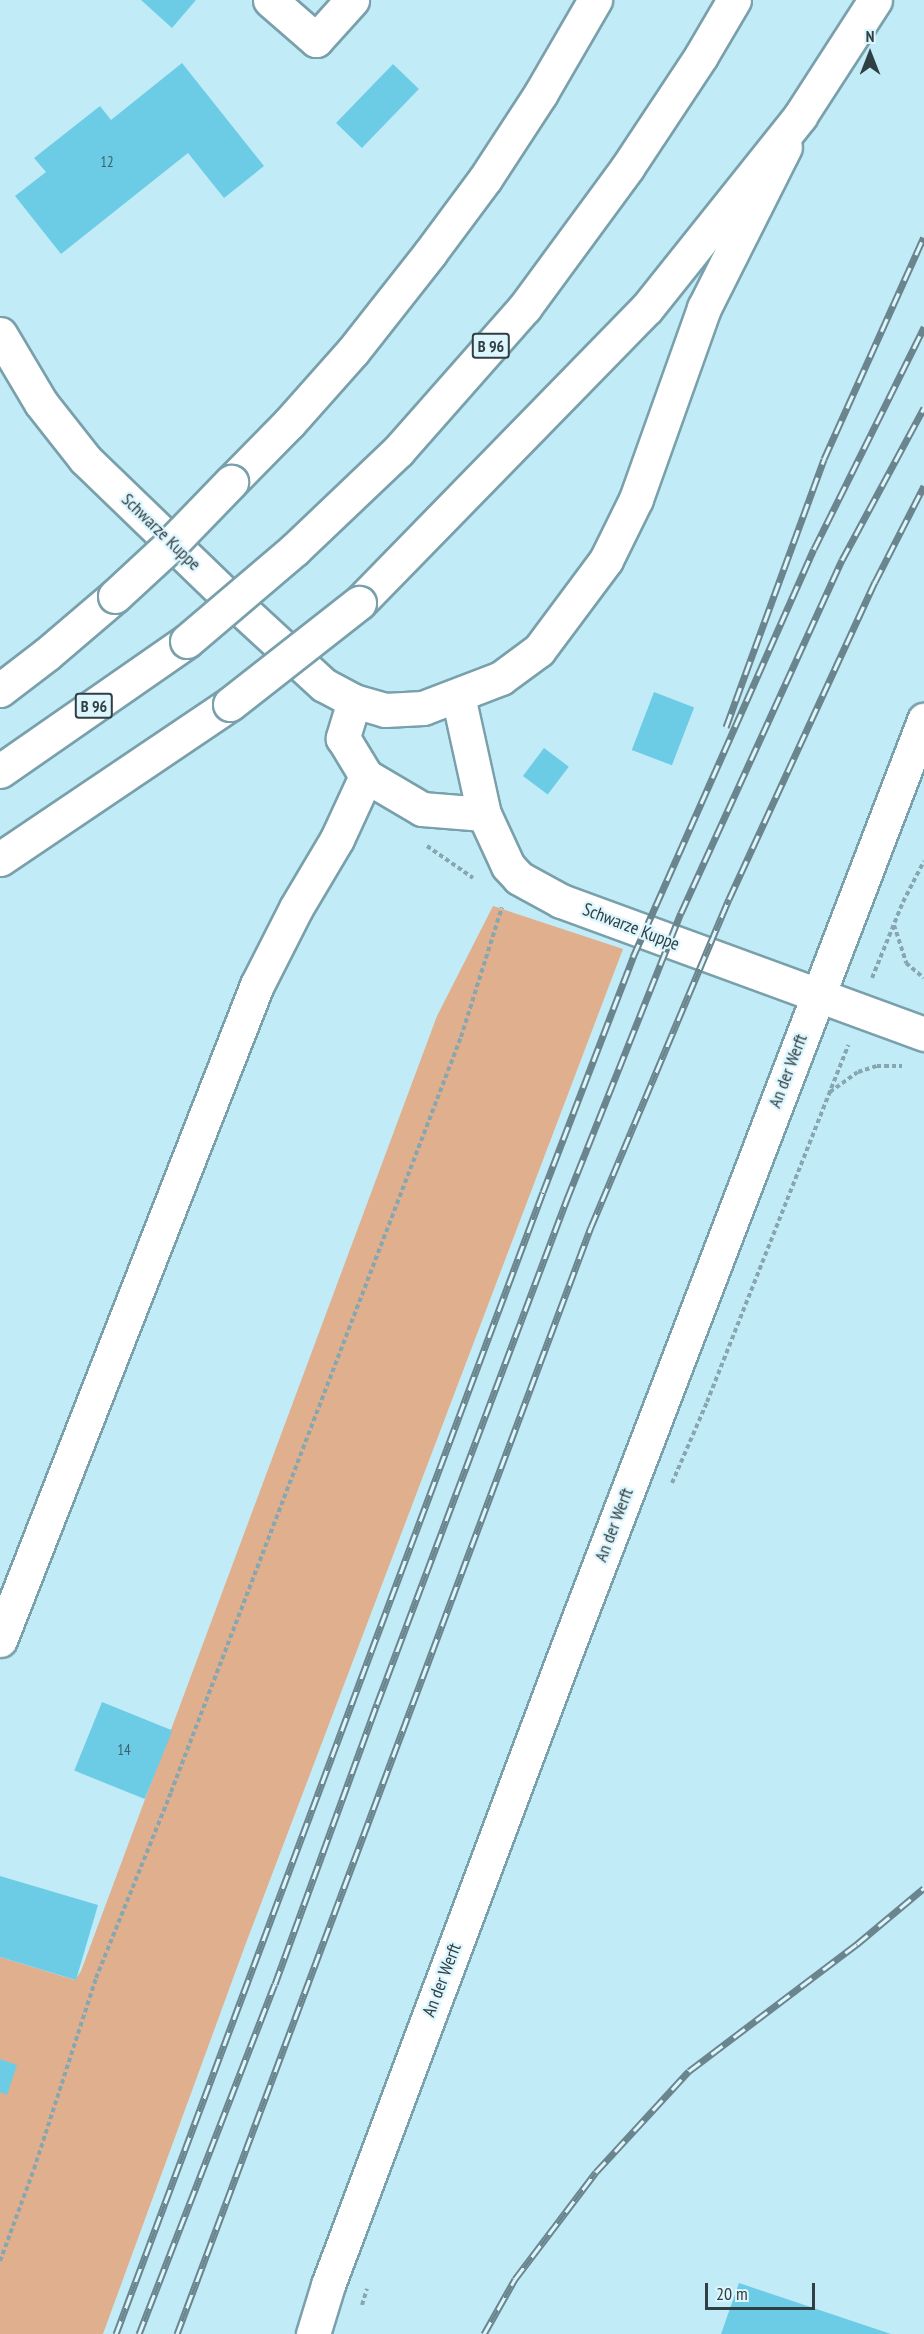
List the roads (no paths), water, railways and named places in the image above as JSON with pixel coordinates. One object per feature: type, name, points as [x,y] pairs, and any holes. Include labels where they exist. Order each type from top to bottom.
[{"type":"main road","points":[[270,0],[316,40],[352,0]]},
{"type":"main road","points":[[0,690],[47,654],[115,596],[170,545],[289,423],[353,351],[485,179],[541,93],[595,0]]},
{"type":"main road","name":"B 96","points":[[0,771],[187,641],[295,549],[398,452],[525,307],[627,168],[701,56],[734,0]]},
{"type":"main road","points":[[0,859],[230,704],[359,603],[647,308],[800,116],[875,0]]},
{"type":"main road","points":[[458,696],[501,678],[538,650],[606,560],[636,499],[704,308],[800,116]]},
{"type":"main road","name":"Schwarze Kuppe","points":[[4,348],[41,403],[85,459],[226,595],[324,685],[354,701],[385,710],[423,708],[458,696],[483,814],[508,866],[514,886],[561,901],[816,997],[924,1034]]},
{"type":"main road","points":[[354,701],[343,738],[366,776],[422,809],[483,814]]},
{"type":"main road","name":"An der Werft","points":[[313,2334],[328,2285],[551,1689],[924,720]]},
{"type":"main road","points":[[0,1640],[257,985],[296,908],[337,839],[366,776]]},
{"type":"railway","points":[[726,727],[824,459],[924,237]]},
{"type":"railway","points":[[116,2334],[633,957],[814,549],[924,327]]},
{"type":"railway","points":[[139,2334],[275,1984],[377,1704],[567,1199],[681,913],[842,560],[924,408]]},
{"type":"railway","points":[[177,2334],[591,1227],[729,899],[875,582],[924,486]]},
{"type":"railway","points":[[484,2334],[515,2279],[596,2172],[689,2071],[857,1944],[924,1888]]}]
